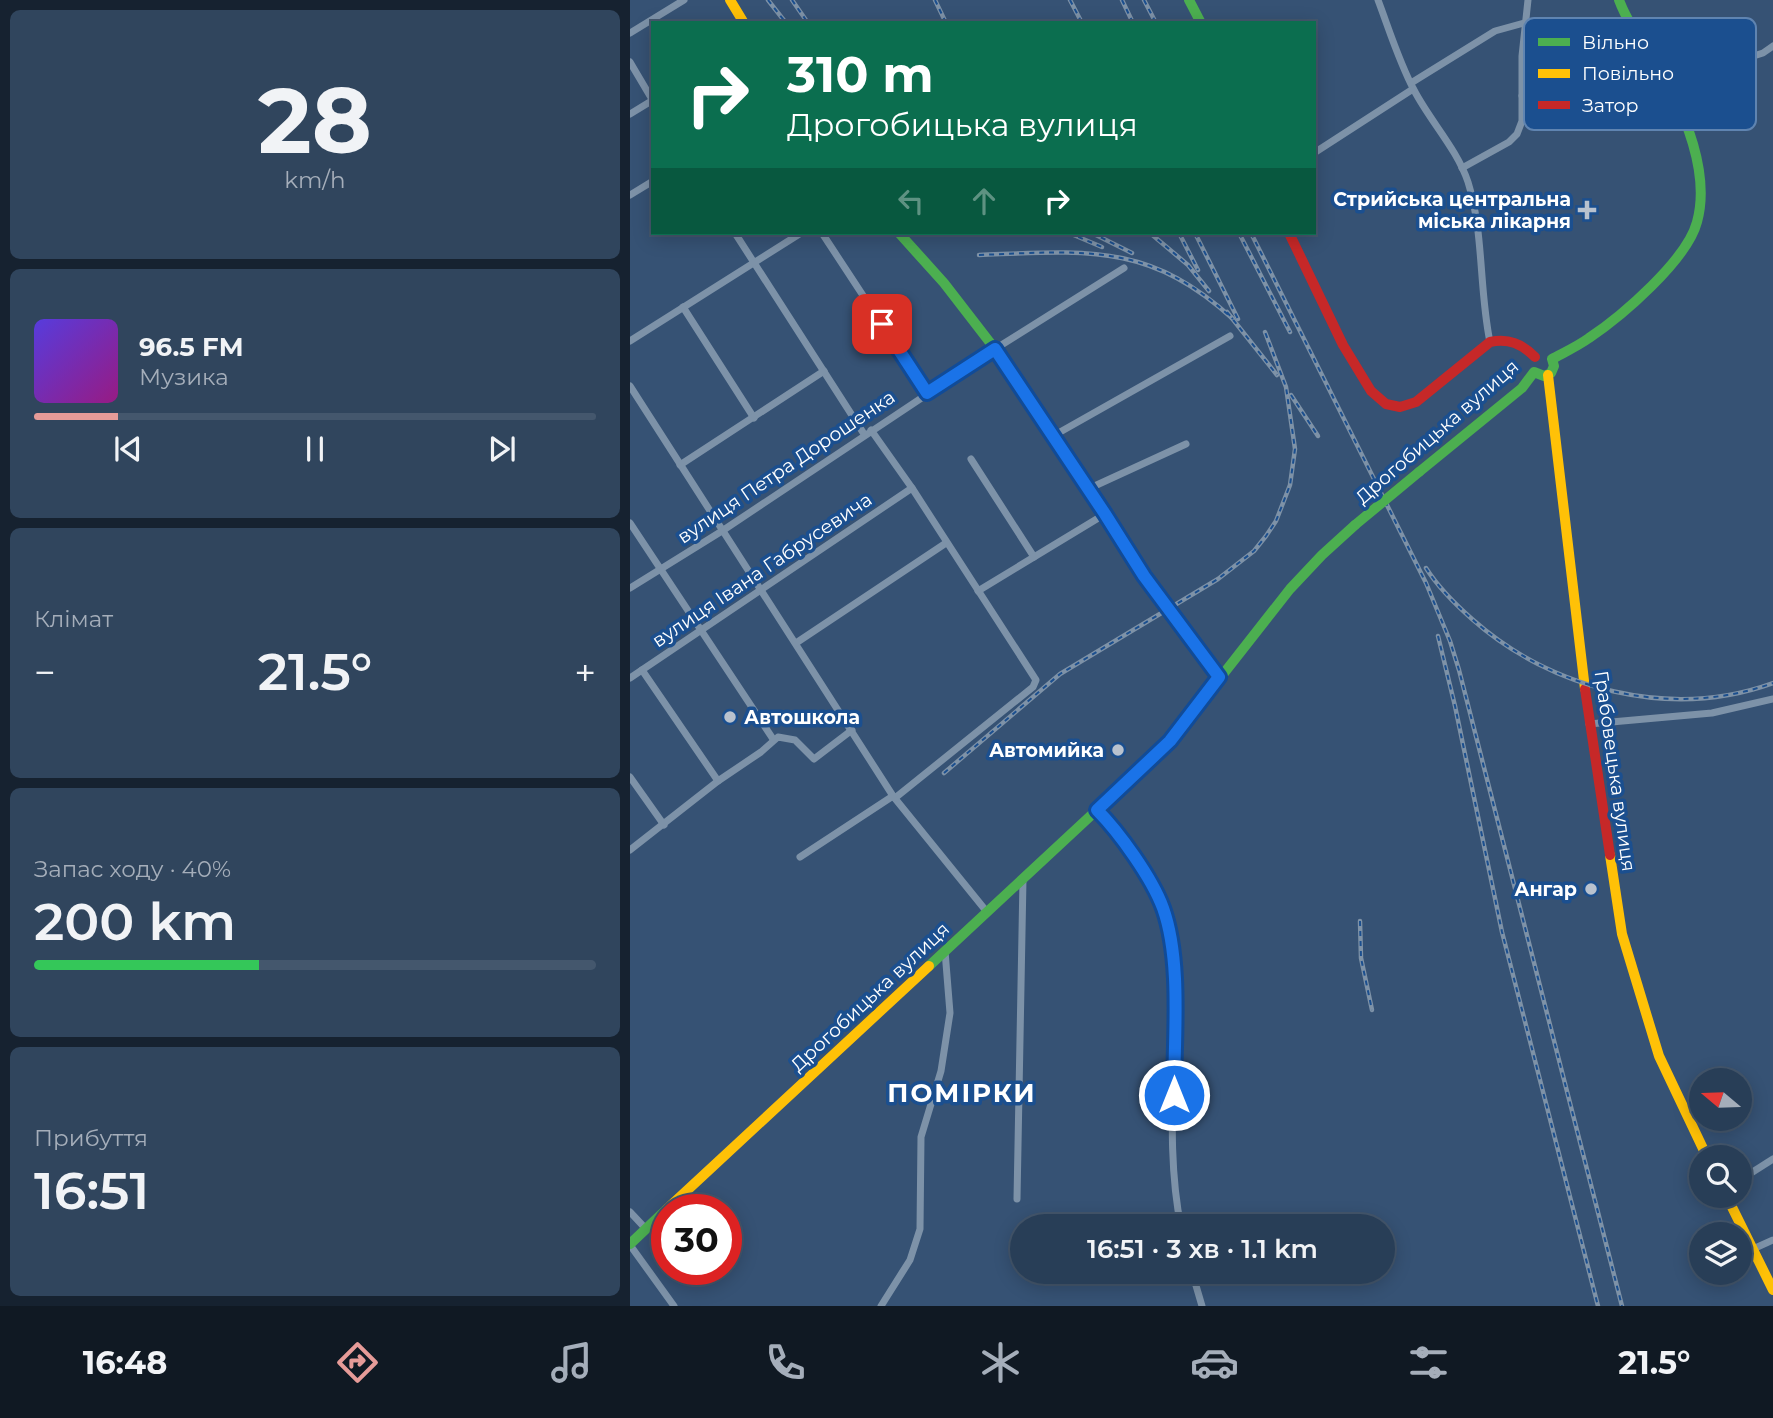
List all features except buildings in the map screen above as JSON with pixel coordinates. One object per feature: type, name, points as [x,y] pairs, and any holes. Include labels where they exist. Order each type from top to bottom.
[{"type":"main road","points":[[730,0],[743,21]]},
{"type":"main road","points":[[1189,0],[1199,21]]},
{"type":"main road","points":[[1619,0],[1626,18]]},
{"type":"main road","points":[[1552,359],[1588,340],[1634,302],[1680,253],[1695,230],[1700,189],[1686,130]]},
{"type":"main road","points":[[901,235],[944,283],[995,349],[1144,576],[1219,677]]},
{"type":"main road","points":[[1290,235],[1343,345],[1371,391],[1386,404],[1400,407],[1416,402],[1490,342],[1512,340],[1526,347],[1535,357]]},
{"type":"main road","points":[[1546,355],[1552,359],[1554,366],[1548,375],[1540,376],[1534,372],[1532,364],[1535,357],[1546,355]]},
{"type":"main road","name":"Дрогобицька вулиця","points":[[683,1194],[1170,741],[1305,571],[1355,525],[1521,388],[1534,372]]},
{"type":"main road","name":"Грабовецька вулиця","points":[[1548,375],[1589,724],[1622,934],[1664,1069],[1701,1145]]},
{"type":"main road","points":[[1732,1208],[1773,1290]]},
{"type":"main road","name":"Дрогобицька вулиця","points":[[630,1244],[651,1224]]},
{"type":"street","points":[[630,33],[684,0]]},
{"type":"street","points":[[1378,0],[1412,86],[1462,168],[1468,183],[1474,209],[1484,311],[1490,342]]},
{"type":"street","points":[[1525,18],[1528,0]]},
{"type":"street","points":[[1316,152],[1494,32],[1524,23],[1522,121],[1517,134],[1509,142],[1462,168]]},
{"type":"street","points":[[1756,55],[1773,46]]},
{"type":"street","points":[[630,62],[651,97]]},
{"type":"street","points":[[630,114],[651,101]]},
{"type":"street","points":[[630,195],[651,182]]},
{"type":"street","points":[[736,235],[824,371],[867,432],[912,488],[1035,675],[1036,683],[894,797],[800,857]]},
{"type":"street","points":[[630,341],[798,235]]},
{"type":"street","points":[[823,235],[927,393]]},
{"type":"street","name":"вулиця Петра Дорошенка","points":[[630,588],[722,531],[927,393],[1124,268]]},
{"type":"street","points":[[683,307],[754,418]]},
{"type":"street","points":[[1053,436],[1230,336]]},
{"type":"street","points":[[680,465],[824,371]]},
{"type":"street","points":[[630,386],[894,797],[987,912]]},
{"type":"street","points":[[1088,489],[1186,444]]},
{"type":"street","points":[[971,458],[1034,557]]},
{"type":"street","name":"вулиця Івана Габрусевича","points":[[630,678],[912,488]]},
{"type":"street","points":[[978,592],[1105,514]]},
{"type":"street","points":[[630,523],[773,740]]},
{"type":"street","points":[[796,643],[946,543]]},
{"type":"street","points":[[642,670],[718,781]]},
{"type":"street","points":[[1589,724],[1712,713],[1773,699]]},
{"type":"street","points":[[630,850],[778,737],[795,740],[814,759],[852,730]]},
{"type":"street","points":[[630,777],[664,825]]},
{"type":"street","points":[[1097,810],[1153,886],[1163,907],[1168,928],[1174,975],[1171,1148],[1178,1214]]},
{"type":"street","points":[[1017,1199],[1023,879]]},
{"type":"street","points":[[881,1306],[909,1260],[920,1229],[921,1137],[941,1071],[950,1013],[945,951]]},
{"type":"street","points":[[1752,1173],[1773,1159]]},
{"type":"street","points":[[630,1212],[646,1229]]},
{"type":"street","points":[[1753,1249],[1773,1240]]},
{"type":"street","points":[[630,1244],[674,1306]]},
{"type":"street","points":[[1196,1284],[1202,1306]]},
{"type":"railway","points":[[768,0],[784,21]]},
{"type":"railway","points":[[792,0],[807,21]]},
{"type":"railway","points":[[935,0],[945,21]]},
{"type":"railway","points":[[1070,0],[1081,21]]},
{"type":"railway","points":[[1122,0],[1132,21]]},
{"type":"railway","points":[[1144,0],[1155,21]]},
{"type":"railway","points":[[1074,235],[1102,247]]},
{"type":"railway","points":[[1096,235],[1132,253]]},
{"type":"railway","points":[[1152,235],[1188,265],[1209,291]]},
{"type":"railway","points":[[1180,235],[1198,270]]},
{"type":"railway","points":[[1196,235],[1238,319]]},
{"type":"railway","points":[[1240,235],[1290,332]]},
{"type":"railway","points":[[1252,235],[1426,583],[1450,641],[1622,1306]]},
{"type":"railway","points":[[979,255],[1084,253],[1144,264],[1173,276],[1202,294],[1233,319]]},
{"type":"railway","points":[[1227,312],[1277,375]]},
{"type":"railway","points":[[944,773],[1060,674],[1218,579],[1254,551],[1266,536],[1276,521],[1290,485],[1295,449],[1286,387],[1265,332]]},
{"type":"railway","points":[[1291,395],[1318,436]]},
{"type":"railway","points":[[1426,568],[1441,589],[1459,607],[1504,644],[1538,664],[1576,680],[1614,692],[1654,698],[1694,699],[1734,694],[1773,683]]},
{"type":"railway","points":[[1438,636],[1502,932],[1598,1306]]},
{"type":"railway","points":[[1360,921],[1361,958],[1372,1010]]},
{"type":"traffic: fast","points":[[1189,0],[1200,21]]},
{"type":"traffic: fast","points":[[1619,0],[1628,18]]},
{"type":"traffic: fast","points":[[1419,472],[1522,388],[1534,372],[1544,376],[1551,373],[1554,366],[1552,359],[1585,341],[1635,302],[1681,253],[1697,222],[1700,205],[1699,170],[1688,130]]},
{"type":"traffic: fast","points":[[901,235],[944,283],[995,349],[1144,575],[1219,677]]},
{"type":"traffic: fast","points":[[1355,525],[1419,472]]},
{"type":"traffic: fast","points":[[929,966],[1170,742],[1290,589],[1355,525]]},
{"type":"traffic: fast","points":[[630,1244],[651,1224]]},
{"type":"traffic: slow","points":[[730,0],[743,21]]},
{"type":"traffic: slow","points":[[1548,375],[1585,689]]},
{"type":"traffic: slow","points":[[1610,855],[1622,934],[1659,1056],[1701,1145]]},
{"type":"traffic: slow","points":[[683,1194],[929,966]]},
{"type":"traffic: slow","points":[[1732,1208],[1773,1290]]},
{"type":"traffic: jam","points":[[1290,235],[1343,345],[1371,391],[1386,404],[1400,407],[1416,402],[1490,342],[1515,343],[1535,357]]},
{"type":"traffic: jam","points":[[1585,689],[1610,855]]},
{"type":"place","name":"Стрийська центральна міська лікарня","points":[[1587,210]]},
{"type":"place","name":"Автошкола","points":[[730,717]]},
{"type":"place","name":"Автомийка","points":[[1118,750]]},
{"type":"place","name":"Ангар","points":[[1591,889]]},
{"type":"district","name":"ПОМІРКИ","points":[[962,1093]]},
{"type":"route","points":[[882,324],[927,393],[995,349],[1144,576],[1219,677],[1187,723],[1097,810],[1153,886],[1163,907],[1174,975],[1174,1095]]}]
